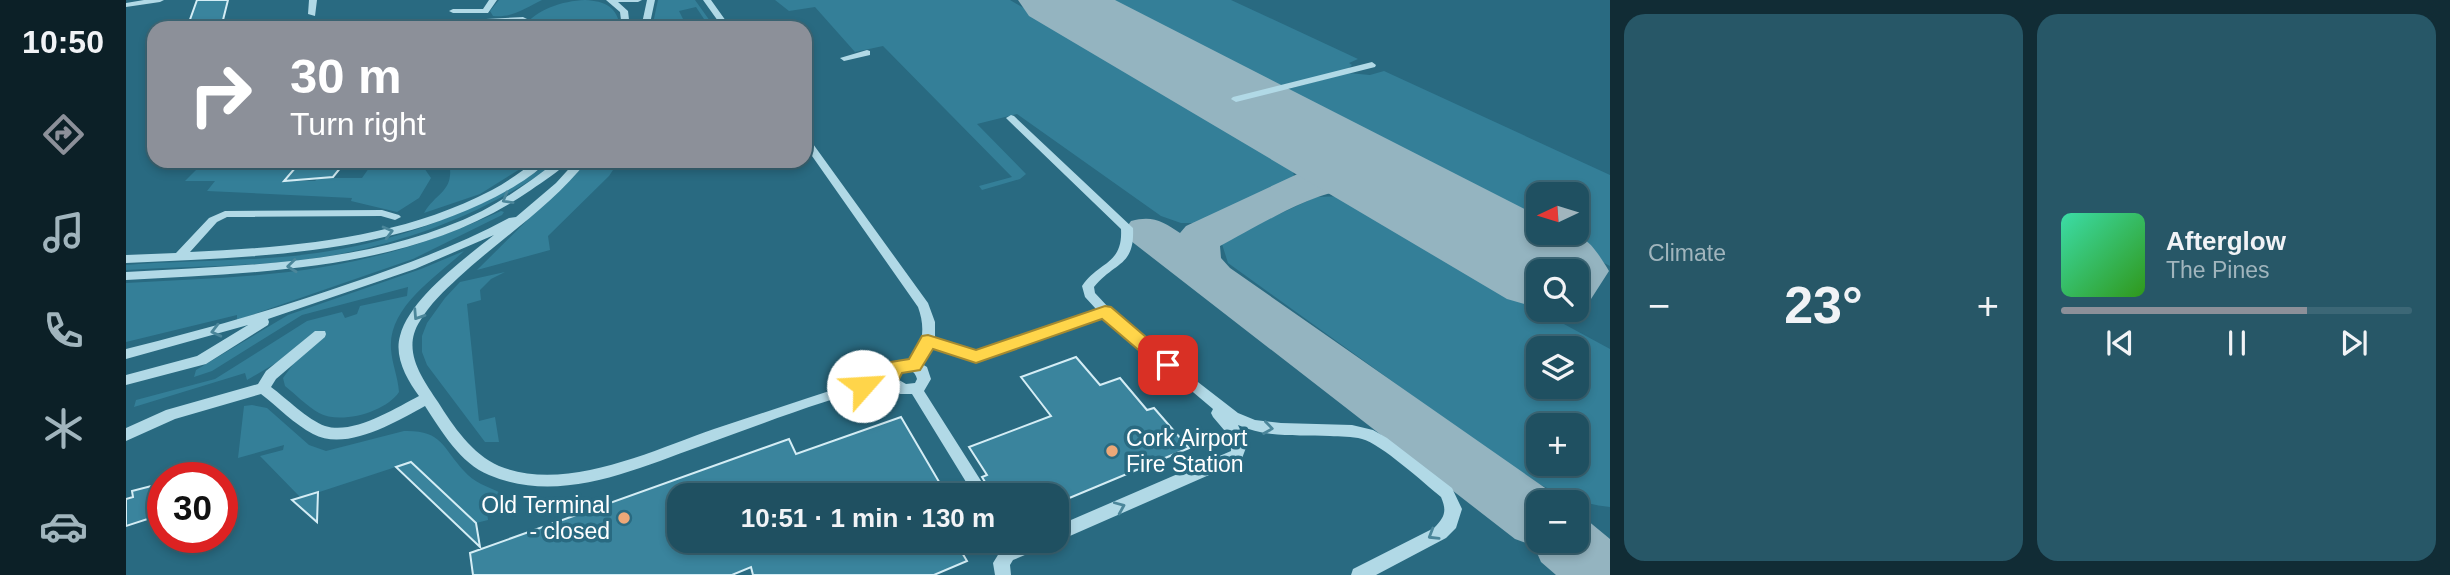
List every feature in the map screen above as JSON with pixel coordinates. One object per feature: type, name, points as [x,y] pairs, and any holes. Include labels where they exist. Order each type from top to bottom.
[{"type":"street","points":[[126,5],[160,0]]},
{"type":"street","points":[[312,14],[313,0]]},
{"type":"street","points":[[482,20],[493,0]]},
{"type":"street","points":[[610,0],[638,0]]},
{"type":"street","points":[[610,0],[624,11],[625,21]]},
{"type":"street","points":[[646,21],[651,0]]},
{"type":"street","points":[[707,0],[722,21]]},
{"type":"street","points":[[453,11],[482,20],[523,19]]},
{"type":"street","points":[[844,58],[867,53]]},
{"type":"street","points":[[1236,99],[1371,65]]},
{"type":"street","points":[[1011,118],[1127,228],[1126,252],[1088,286],[1088,294],[1105,312],[1233,417],[1254,426],[1368,435],[1382,442],[1447,494],[1454,509],[1450,523],[1440,533],[1359,575]]},
{"type":"street","points":[[575,168],[540,204],[436,292],[418,313],[406,336],[407,359],[415,380],[466,451],[492,470],[521,480],[546,481],[612,471],[890,378],[897,367],[914,365],[920,359],[928,341],[930,327],[923,306],[812,149]]},
{"type":"street","points":[[126,259],[313,247],[392,232],[481,199],[532,168]]},
{"type":"street","points":[[126,276],[298,265],[372,252],[476,218],[554,168]]},
{"type":"street","points":[[126,354],[232,327],[281,311],[463,245],[540,204]]},
{"type":"street","points":[[180,256],[213,220],[225,214],[382,213],[395,217]]},
{"type":"street","points":[[126,380],[201,360],[281,311]]},
{"type":"street","points":[[928,341],[976,357],[1105,312]]},
{"type":"street","points":[[126,435],[159,422],[171,414],[263,388],[271,376],[320,334]]},
{"type":"street","points":[[890,378],[900,389],[915,389],[924,379],[922,372],[914,365]]},
{"type":"street","points":[[1069,529],[1236,457],[1240,445],[1234,430],[1189,383]]},
{"type":"street","points":[[263,388],[320,431],[346,432],[364,429],[428,398]]},
{"type":"street","points":[[915,389],[974,483]]},
{"type":"street","points":[[1003,575],[1000,563],[1009,553]]},
{"type":"shaded area","points":[[499,0],[542,0],[513,14],[493,16],[490,11]]},
{"type":"shaded area","points":[[658,0],[695,0],[710,21],[705,21],[696,7],[679,11],[684,21],[654,21]]},
{"type":"shaded area","points":[[775,0],[1010,0],[1289,162],[1293,179],[1197,223],[1181,223],[1161,216],[1017,114],[977,124],[1026,174],[1020,179],[982,190],[979,186],[1012,177],[883,46],[855,52],[815,7],[789,11]]},
{"type":"shaded area","points":[[1102,0],[1231,0],[1358,59],[1349,63],[1352,65],[1348,69],[1271,88]]},
{"type":"shaded area","points":[[568,2],[599,2],[609,6],[619,21],[528,21],[550,7]]},
{"type":"shaded area","points":[[1384,71],[1610,175],[1610,266],[1569,245],[1589,245],[1589,182],[1526,182],[1526,223],[1277,92],[1348,73],[1370,75]]},
{"type":"shaded area","points":[[198,168],[295,168],[285,181],[315,181],[318,178],[362,178],[369,168],[424,168],[431,178],[419,198],[397,212],[351,201],[352,198],[207,191],[215,181],[185,181]]},
{"type":"shaded area","points":[[450,168],[522,168],[480,194],[424,213],[444,190]]},
{"type":"shaded area","points":[[542,168],[548,168],[505,196],[447,223],[355,251],[299,260],[126,270],[126,265],[293,256],[349,248],[440,220],[470,208]]},
{"type":"shaded area","points":[[580,168],[614,168],[548,236],[550,250],[477,270]]},
{"type":"shaded area","points":[[1346,196],[1526,300],[1526,322],[1560,322],[1586,336],[1526,336],[1526,399],[1589,399],[1589,338],[1610,349],[1610,507],[1589,503],[1589,490],[1551,490],[1524,476],[1228,263],[1221,241],[1316,197]]},
{"type":"shaded area","points":[[504,212],[502,215],[413,259],[237,320],[237,315],[126,342],[126,283],[250,276],[346,263],[414,245]]},
{"type":"shaded area","points":[[464,251],[417,293],[397,319],[392,333],[391,349],[399,392],[374,411],[350,417],[328,416],[319,413],[285,386],[283,378],[294,363],[326,336],[314,332],[276,363],[247,380],[245,373],[134,407],[136,400],[215,379],[307,321],[342,312],[345,318],[357,314],[360,306],[407,296],[408,287],[302,315],[212,371],[194,377],[196,370],[288,315],[421,269]]},
{"type":"shaded area","points":[[505,272],[491,279],[480,290],[481,300],[467,304],[479,421],[495,417],[499,442],[485,442],[427,365],[422,352],[422,336],[427,323],[460,282]]},
{"type":"shaded area","points":[[244,406],[267,408],[309,445],[326,451],[404,431],[426,433],[440,442],[472,478],[501,493],[486,504],[488,520],[476,523],[411,462],[301,498],[260,456],[283,450],[284,445],[238,458]]},
{"type":"building","points":[[197,0],[228,0],[223,21],[190,21]]},
{"type":"building","points":[[295,168],[340,168],[333,177],[284,181]]},
{"type":"building","points":[[1076,357],[1100,385],[1120,378],[1147,410],[1154,408],[1189,448],[1069,498],[1069,483],[986,483],[982,477],[987,475],[969,447],[1051,416],[1021,377]]},
{"type":"building","name":"Old Terminal - closed","points":[[901,417],[940,483],[667,483],[667,553],[962,553],[967,561],[934,575],[753,575],[751,567],[732,575],[473,575],[470,553],[789,439],[796,454]]},
{"type":"building","points":[[411,462],[476,523],[480,547],[396,467]]},
{"type":"building","points":[[147,487],[147,519],[126,526],[126,499],[133,497],[132,491]]},
{"type":"building","points":[[318,492],[317,522],[292,500]]},
{"type":"taxiway","points":[[1303,136],[1315,145],[1327,160],[1325,173],[1320,180]]},
{"type":"taxiway","points":[[1320,180],[1356,177],[1404,191]]},
{"type":"taxiway","points":[[1212,278],[1197,258],[1196,247],[1202,236],[1320,180]]},
{"type":"taxiway","points":[[1147,231],[1526,510]]},
{"type":"taxiway","points":[[1578,553],[1604,575]]},
{"type":"runway","points":[[1056,0],[1527,259]]},
{"type":"place","name":"Cork Airport Fire Station","points":[[1112,451]]},
{"type":"place","name":"Old Terminal - closed","points":[[624,518]]},
{"type":"route","points":[[863,386],[890,378],[897,367],[914,365],[920,359],[928,341],[976,357],[1105,312],[1168,365]]}]
